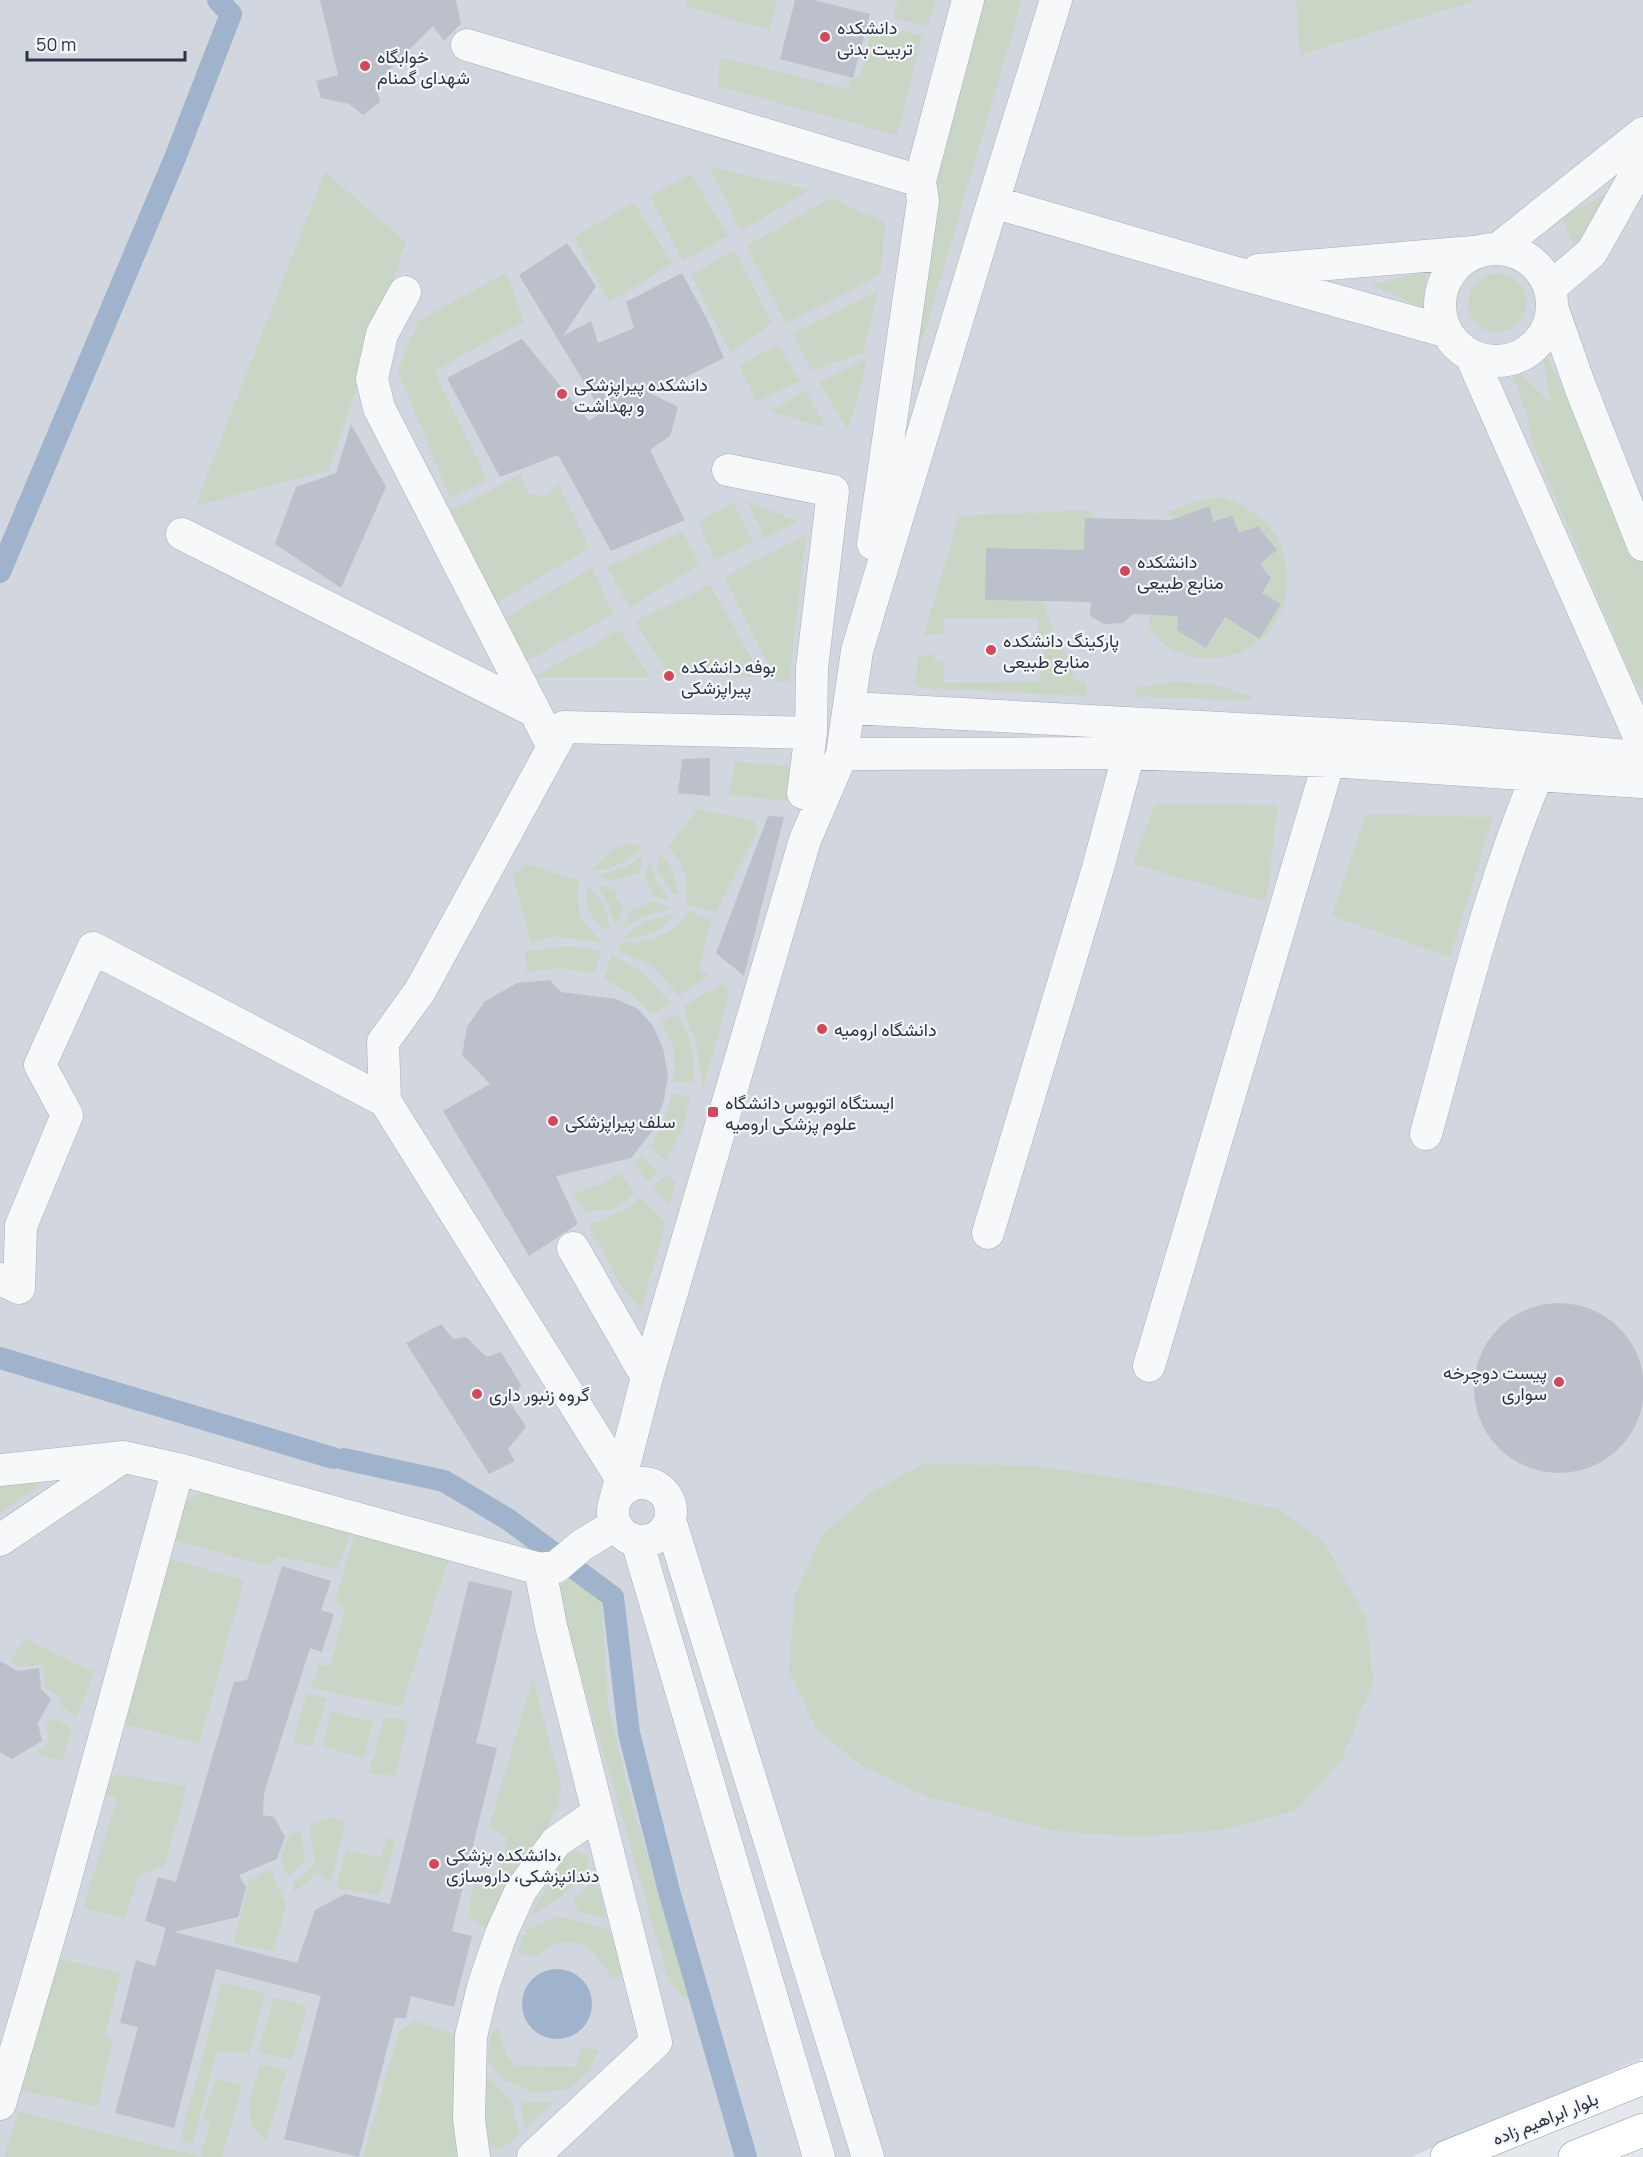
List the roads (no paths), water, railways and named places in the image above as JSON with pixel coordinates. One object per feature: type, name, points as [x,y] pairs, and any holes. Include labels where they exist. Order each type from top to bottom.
[{"type":"highway","name":"بلوار ابراهیم زاده","points":[[1447,2157],[1643,2078]]},
{"type":"highway","points":[[1575,2157],[1643,2130]]},
{"type":"street","points":[[0,1470],[124,1456],[540,1569],[556,1567],[622,1510],[647,1377],[805,840],[842,754],[851,708],[857,651],[923,201],[920,181],[968,0]]},
{"type":"street","points":[[902,710],[887,706],[871,695],[863,679],[857,651],[1056,0]]},
{"type":"street","points":[[467,45],[920,181]]},
{"type":"street","points":[[1643,133],[1486,250],[1458,262],[1446,277],[1440,294],[1440,313],[1445,330],[1456,345],[1471,356],[1489,361],[1508,360],[1525,353],[1539,341],[1549,325],[1551,297],[1592,252],[1643,162]]},
{"type":"street","points":[[993,202],[1230,271],[1445,330]]},
{"type":"street","points":[[1230,271],[1340,265],[1486,250],[1516,251],[1531,260],[1543,272],[1581,389],[1643,545]]},
{"type":"street","points":[[405,292],[382,334],[372,379],[379,408],[553,747]]},
{"type":"street","points":[[1471,356],[1642,763]]},
{"type":"street","points":[[728,470],[833,491],[812,668],[811,733],[803,793],[822,799]]},
{"type":"street","points":[[182,534],[534,711]]},
{"type":"street","points":[[851,708],[1441,740],[1642,763]]},
{"type":"street","points":[[811,733],[564,727],[420,991],[383,1042],[385,1101],[622,1510],[819,2157]]},
{"type":"street","points":[[842,754],[1129,753],[1329,760],[1537,776],[1642,763]]},
{"type":"street","points":[[988,1233],[1098,868],[1129,753]]},
{"type":"street","points":[[805,840],[837,793],[855,774],[873,764],[900,754]]},
{"type":"street","points":[[1149,1366],[1329,760]]},
{"type":"street","points":[[1426,1134],[1471,972],[1524,807],[1537,776]]},
{"type":"street","points":[[0,1279],[19,1287],[21,1226],[67,1115],[40,1065],[93,948],[385,1101]]},
{"type":"street","points":[[573,1248],[647,1377]]},
{"type":"street","points":[[0,1540],[124,1456]]},
{"type":"street","points":[[0,2104],[57,1910],[178,1469]]},
{"type":"street","points":[[622,1510],[626,1486],[639,1482],[653,1484],[665,1493],[671,1505],[670,1520],[868,2157]]},
{"type":"street","points":[[622,1510],[651,1540],[663,1532],[670,1520]]},
{"type":"street","points":[[532,2157],[656,2042],[551,1626],[540,1569]]},
{"type":"street","points":[[474,2157],[469,2119],[471,2036],[483,1987],[501,1934],[521,1890],[556,1842],[598,1813]]},
{"type":"water","points":[[564,1969],[577,1975],[586,1984],[590,1990],[592,2004],[590,2018],[582,2029],[571,2037],[550,2039],[532,2029],[524,2018],[522,1997],[532,1979],[543,1971]]},
{"type":"waterway","points":[[0,572],[175,158],[231,14],[218,0]]},
{"type":"waterway","points":[[0,1358],[333,1458]]},
{"type":"waterway","points":[[344,1459],[444,1481],[509,1520],[613,1597],[629,1733],[669,1891],[746,2157]]},
{"type":"place","name":"دانشکده تربیت بدنی","points":[[825,37]]},
{"type":"place","name":"خوابگاه شهدای گمنام","points":[[365,66]]},
{"type":"place","name":"دانشکده پیراپزشکی و بهداشت","points":[[562,394]]},
{"type":"place","name":"دانشکده منابع طبیعی","points":[[1125,571]]},
{"type":"place","name":"پارکینگ دانشکده منابع طبیعی","points":[[991,650]]},
{"type":"place","name":"بوفه دانشکده پیراپزشکی","points":[[669,676]]},
{"type":"place","name":"دانشگاه ارومیه","points":[[822,1029]]},
{"type":"place","name":"ایستگاه اتوبوس دانشگاه علوم پزشکی ارومیه","points":[[713,1112]]},
{"type":"place","name":"سلف پیراپزشکی","points":[[553,1121]]},
{"type":"place","name":"پیست دوچرخه سواری","points":[[1559,1382]]},
{"type":"place","name":"گروه زنبور داری","points":[[477,1394]]},
{"type":"place","name":"دانشکده پزشکی، دندانپزشکی، داروسازی","points":[[434,1864]]}]
